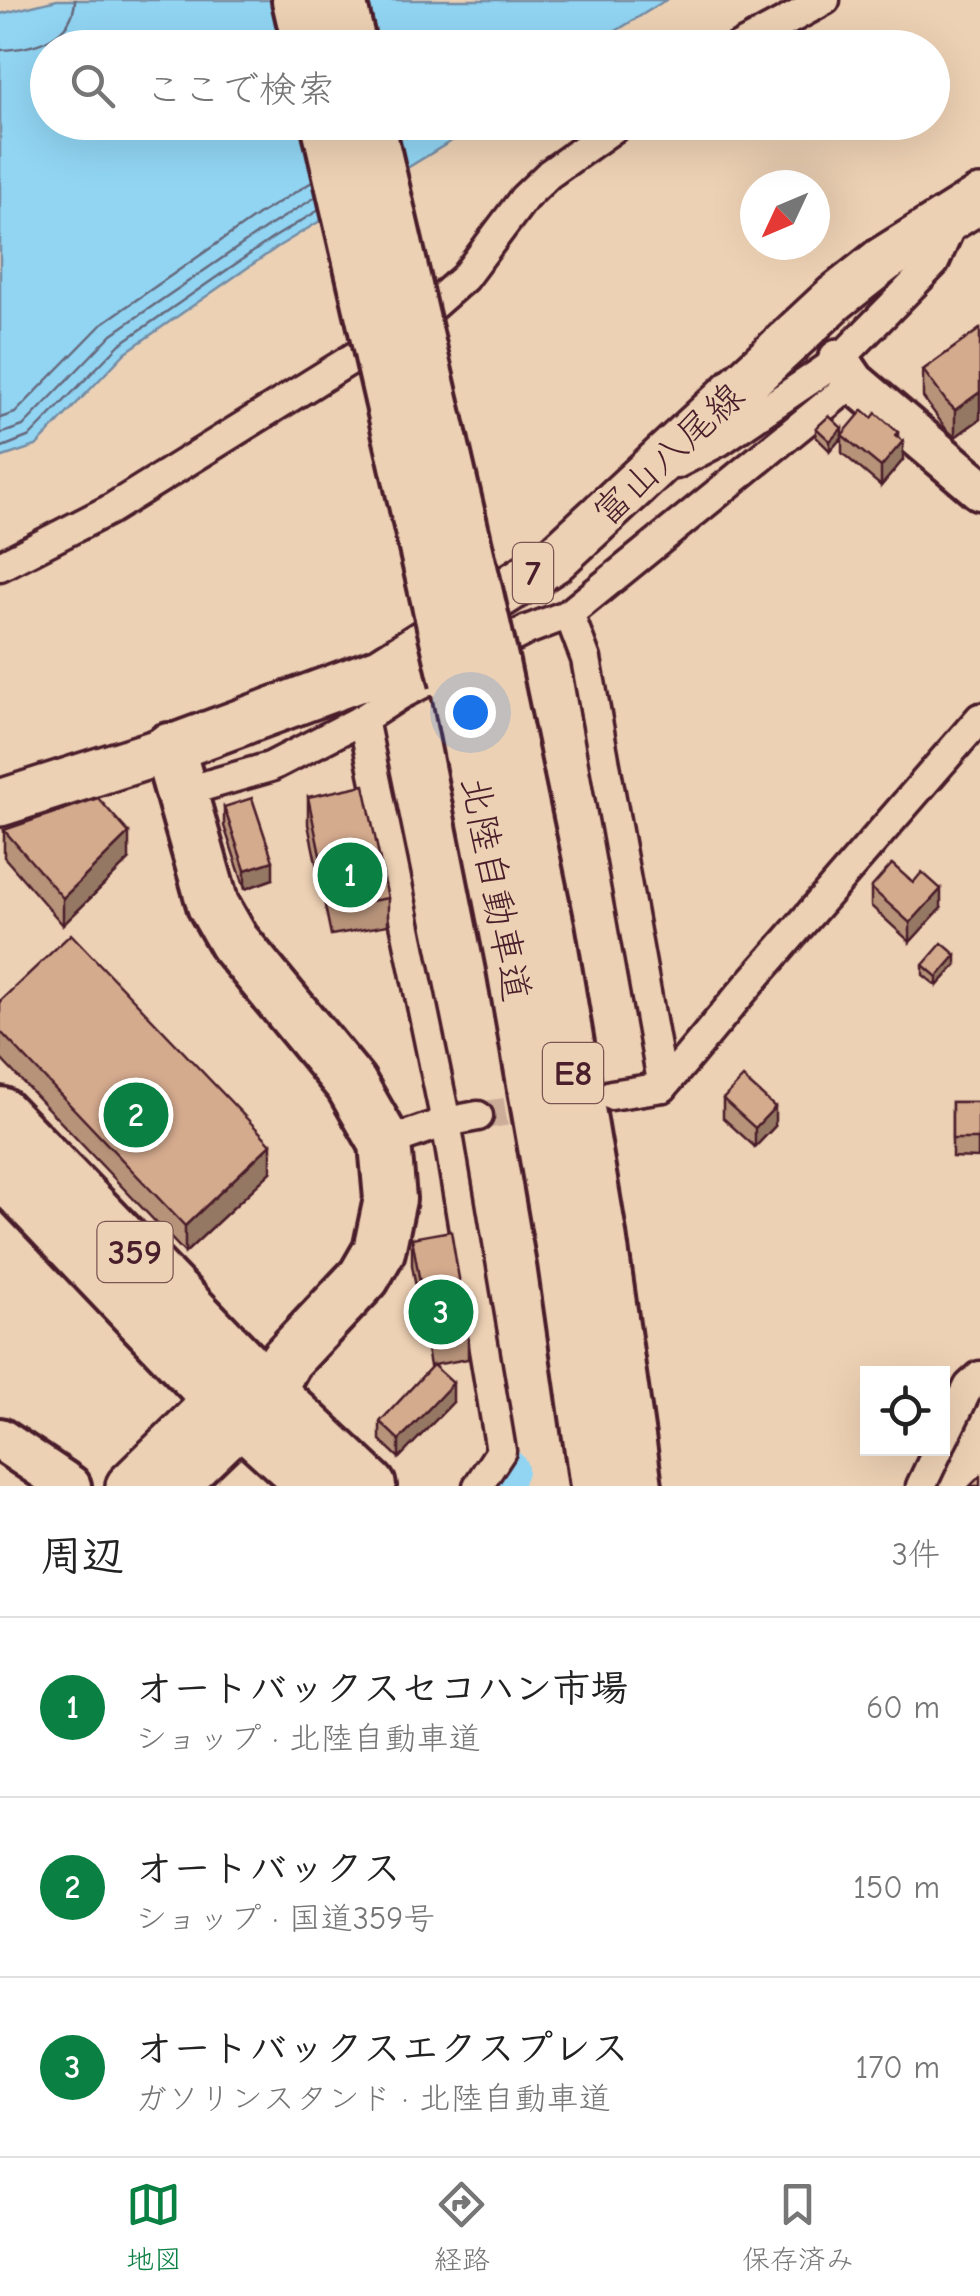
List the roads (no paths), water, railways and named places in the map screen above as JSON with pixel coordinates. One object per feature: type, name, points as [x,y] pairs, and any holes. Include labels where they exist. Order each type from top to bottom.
[{"type":"highway","points":[[298,0],[305,30]]},
{"type":"highway","points":[[340,0],[347,30]]},
{"type":"highway","name":"北陸自動車道","points":[[331,140],[548,931],[600,1234],[636,1486]]},
{"type":"highway","name":"北陸自動車道","points":[[371,140],[474,672],[522,1018],[564,1262],[596,1486]]},
{"type":"highway","points":[[174,771],[213,905],[234,942],[351,1084],[386,1143],[390,1199],[379,1252],[364,1277],[252,1388]]},
{"type":"highway","name":"359","points":[[0,1114],[252,1388],[314,1486]]},
{"type":"highway","name":"359","points":[[0,1170],[370,1486]]},
{"type":"main road","name":"富山八尾線","points":[[0,803],[174,771],[382,670],[554,560],[835,298],[882,260],[968,207]]},
{"type":"main road","points":[[129,1486],[252,1388]]},
{"type":"main road","points":[[174,1486],[252,1388]]},
{"type":"street","points":[[770,30],[825,0]]},
{"type":"street","points":[[0,566],[109,510],[422,315],[464,278],[524,198],[549,174],[597,140]]},
{"type":"street","points":[[174,771],[270,766],[527,630],[569,614],[846,371],[934,263],[968,207]]},
{"type":"street","points":[[635,484],[720,442],[846,371]]},
{"type":"street","points":[[846,371],[980,489]]},
{"type":"street","points":[[569,614],[586,659],[663,1088]]},
{"type":"street","points":[[611,1095],[663,1088],[980,718]]},
{"type":"street","points":[[362,719],[446,1122],[501,1452],[478,1486]]},
{"type":"street","points":[[386,1143],[446,1122],[478,1116]]},
{"type":"street","points":[[950,1425],[969,1386],[980,1376]]},
{"type":"street","points":[[0,1439],[70,1486]]},
{"type":"street","points":[[920,1486],[935,1456]]},
{"type":"water","points":[[57,0],[666,0],[617,30],[30,30],[30,140],[453,140],[279,246],[126,352],[36,446],[0,458],[0,14]]},
{"type":"waterway","points":[[496,1486],[507,1470]]},
{"type":"tunnel","points":[[478,1116],[550,1105]]},
{"type":"place","name":"オートバックスセコハン市場","points":[[350,875]]},
{"type":"place","name":"オートバックス","points":[[136,1115]]},
{"type":"place","name":"オートバックスエクスプレス","points":[[441,1312]]}]
